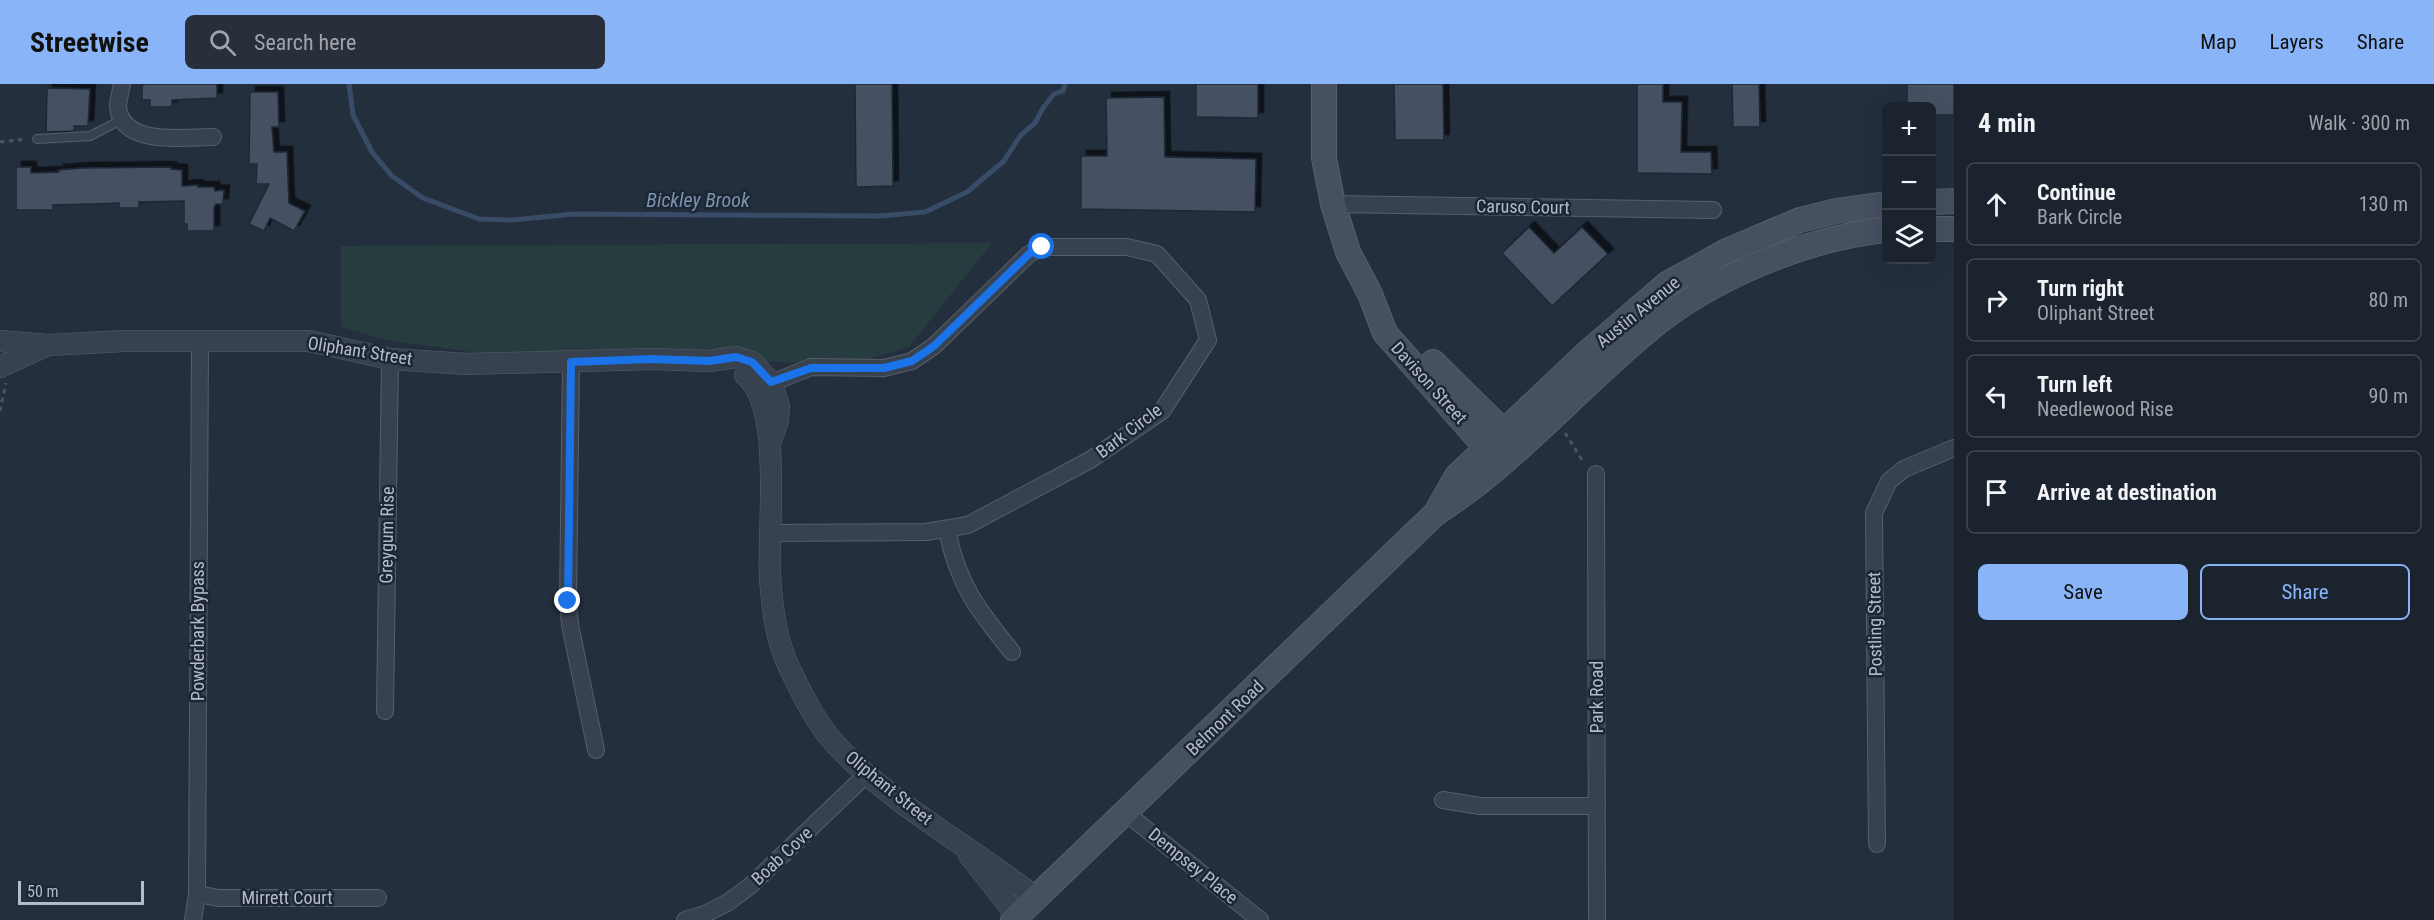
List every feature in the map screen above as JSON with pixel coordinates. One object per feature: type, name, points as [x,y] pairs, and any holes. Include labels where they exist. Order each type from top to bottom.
[{"type":"main road","name":"Davison Street","points":[[1324,84],[1324,158],[1333,204],[1348,252],[1370,294],[1450,381],[1502,447]]},
{"type":"main road","points":[[1936,202],[1954,201]]},
{"type":"main road","name":"Austin Avenue","points":[[1502,447],[1667,284],[1727,251],[1800,220],[1836,211],[1882,205]]},
{"type":"main road","points":[[1936,229],[1954,229]]},
{"type":"main road","name":"Austin Avenue","points":[[1502,447],[1552,416],[1647,331],[1715,286],[1772,259],[1836,239],[1882,232]]},
{"type":"main road","name":"Belmont Road","points":[[1015,918],[1436,513],[1457,476],[1502,447]]},
{"type":"street","points":[[122,84],[118,107],[123,119],[135,132],[153,138],[213,137]]},
{"type":"street","name":"Caruso Court","points":[[1333,204],[1713,210]]},
{"type":"street","name":"Bark Circle","points":[[765,385],[811,368],[884,368],[912,361],[934,346],[1029,254],[1042,247],[1127,247],[1157,254],[1198,300],[1208,339],[1162,411],[1090,460],[968,525],[947,530],[770,533]]},
{"type":"street","name":"Oliphant Street","points":[[0,341],[48,345],[125,341],[309,341],[390,358],[467,364],[651,359],[709,361],[736,357],[752,362],[779,406],[778,421],[770,442],[770,533],[773,613],[788,667],[814,715],[836,745],[867,774],[966,850],[1000,870],[1035,897]]},
{"type":"street","name":"Powderbark Bypass","points":[[193,920],[197,894],[200,341]]},
{"type":"street","name":"Oliphant Street","points":[[0,368],[48,345]]},
{"type":"street","points":[[0,348],[0,362]]},
{"type":"street","name":"Greygum Rise","points":[[385,711],[390,358]]},
{"type":"street","points":[[571,362],[568,601],[570,625],[596,750]]},
{"type":"street","name":"Postling Street","points":[[1877,844],[1874,513],[1889,481],[1904,469],[1954,448]]},
{"type":"street","name":"Park Road","points":[[1596,474],[1597,920]]},
{"type":"street","points":[[947,530],[955,566],[969,596],[1012,652]]},
{"type":"street","name":"Boab Cove","points":[[685,920],[713,911],[750,886],[867,774]]},
{"type":"street","points":[[1443,800],[1480,806],[1597,806]]},
{"type":"street","name":"Dempsey Place","points":[[1126,813],[1260,920]]},
{"type":"street","name":"Oliphant Street","points":[[966,850],[1015,918]]},
{"type":"street","name":"Mirrett Court","points":[[197,894],[219,898],[378,898]]},
{"type":"lane","points":[[37,139],[90,136],[123,119]]},
{"type":"path","points":[[0,142],[37,139]]},
{"type":"path","points":[[1552,416],[1582,461],[1596,474]]},
{"type":"green space","points":[[992,243],[909,347],[850,365],[759,361],[648,351],[479,353],[386,340],[341,327],[341,246]]},
{"type":"building","points":[[145,84],[217,84],[217,98],[172,100],[172,107],[150,107],[150,100],[142,100],[142,86]]},
{"type":"building","points":[[855,84],[892,84],[893,186],[856,187]]},
{"type":"building","points":[[1196,84],[1258,84],[1258,118],[1196,117]]},
{"type":"building","points":[[1394,84],[1443,84],[1444,140],[1395,140]]},
{"type":"building","points":[[1637,84],[1663,84],[1663,102],[1682,102],[1681,152],[1711,152],[1712,174],[1637,173]]},
{"type":"building","points":[[1732,84],[1759,84],[1760,127],[1733,127]]},
{"type":"building","points":[[1907,84],[1954,84],[1954,115],[1936,115],[1936,102],[1907,102]]},
{"type":"building","points":[[47,88],[90,89],[88,126],[74,126],[74,131],[46,132]]},
{"type":"building","points":[[250,92],[278,92],[279,127],[272,127],[274,152],[287,152],[289,203],[305,211],[294,231],[270,218],[264,231],[249,224],[269,184],[256,184],[257,164],[249,164]]},
{"type":"building","points":[[1164,97],[1165,157],[1256,159],[1255,212],[1081,209],[1081,156],[1107,156],[1106,98]]},
{"type":"building","points":[[16,167],[31,167],[31,173],[83,168],[171,167],[171,169],[182,170],[182,186],[198,185],[198,187],[214,187],[215,191],[224,190],[223,204],[216,204],[214,208],[214,231],[187,231],[187,224],[184,224],[184,201],[139,202],[139,208],[119,208],[119,203],[53,205],[53,210],[16,210]]},
{"type":"building","points":[[1529,227],[1554,253],[1582,227],[1608,254],[1552,306],[1502,253]]},
{"type":"waterway","name":"Bickley Brook","points":[[349,84],[353,115],[372,152],[392,176],[423,198],[479,219],[512,220],[574,214],[880,216],[925,212],[967,192],[1004,161],[1020,136],[1035,123],[1054,94],[1063,91],[1065,84]]},
{"type":"route","points":[[568,601],[571,362],[651,359],[709,361],[736,357],[752,362],[771,382],[811,368],[851,366],[884,368],[912,361],[934,346],[1029,254],[1042,247]]}]
